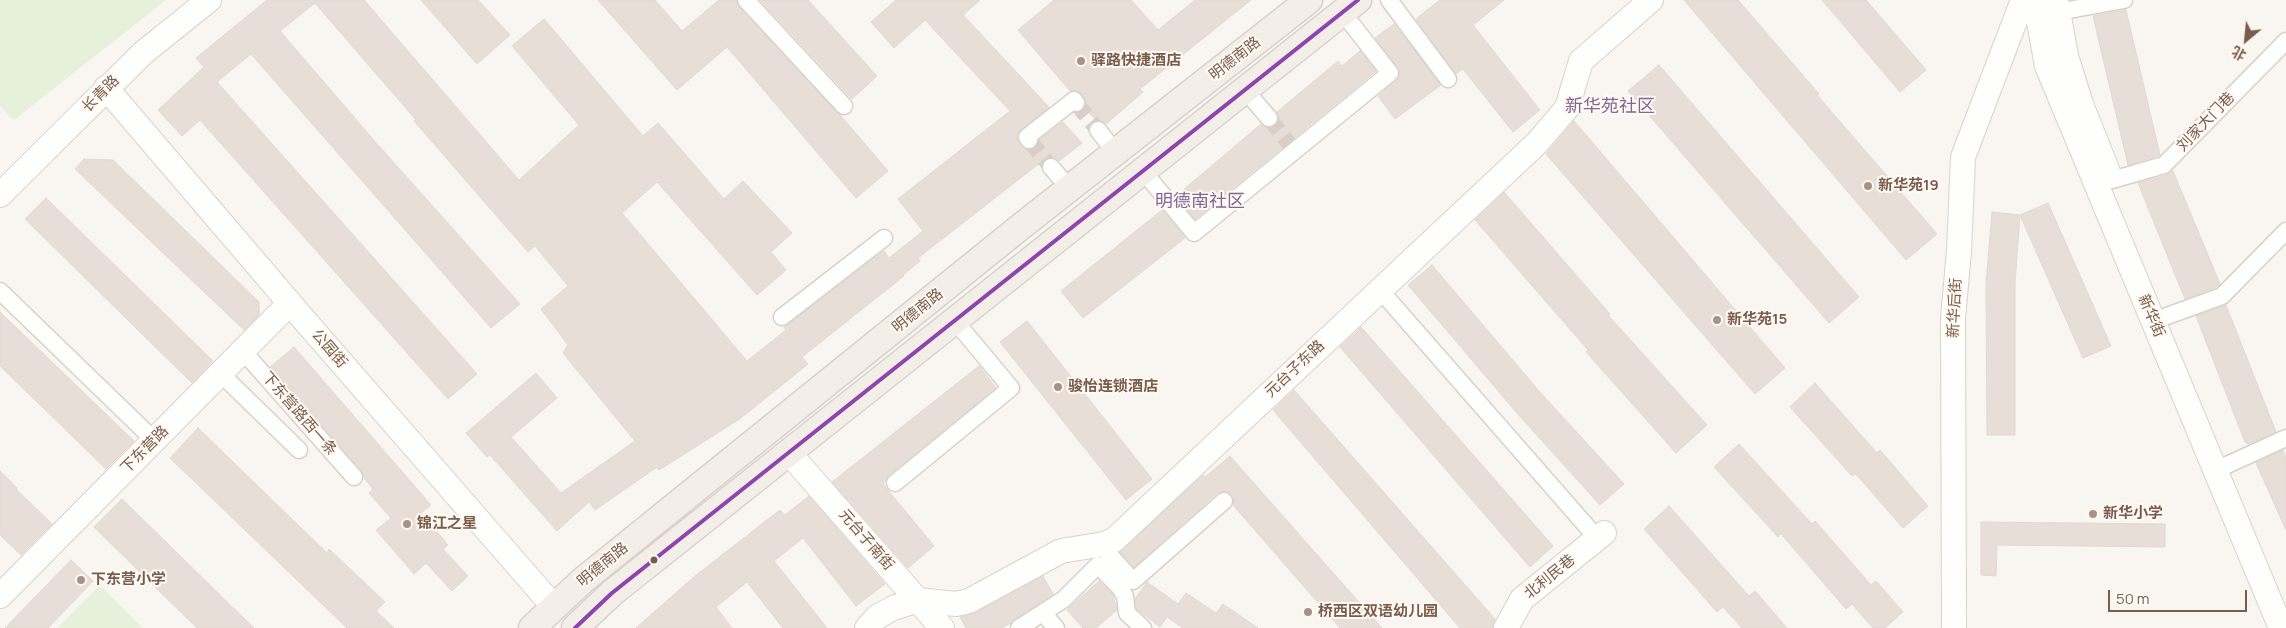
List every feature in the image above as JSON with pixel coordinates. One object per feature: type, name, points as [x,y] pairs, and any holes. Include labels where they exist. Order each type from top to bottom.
[{"type":"main road","name":"明德南路","points":[[532,628],[582,581],[1115,152],[1309,0]]},
{"type":"main road","name":"明德南路","points":[[575,628],[612,593],[1350,6]]},
{"type":"street","name":"长青路","points":[[0,195],[143,53],[209,0]]},
{"type":"street","points":[[746,0],[844,106]]},
{"type":"street","points":[[1388,0],[1448,79]]},
{"type":"street","name":"元台子东路","points":[[867,628],[885,611],[918,600],[956,604],[969,601],[1061,551],[1093,552],[1114,540],[1537,143],[1567,108],[1581,61],[1651,0]]},
{"type":"street","name":"新华后街","points":[[1954,628],[1953,318],[1963,157],[2023,0]]},
{"type":"street","name":"新华街","points":[[2035,0],[2047,66],[2281,628]]},
{"type":"street","points":[[2057,6],[2124,0]]},
{"type":"street","points":[[1143,171],[1194,233],[1293,148],[1390,73],[1350,6]]},
{"type":"street","name":"新华街","points":[[2057,6],[2066,56],[2081,104],[2227,465],[2286,603]]},
{"type":"street","name":"刘家大门巷","points":[[2112,180],[2164,165],[2286,41]]},
{"type":"street","name":"公园街","points":[[106,88],[554,607]]},
{"type":"street","points":[[1245,90],[1268,118]]},
{"type":"street","points":[[1030,140],[1027,137],[1074,100],[1076,103]]},
{"type":"street","points":[[1098,130],[1115,152]]},
{"type":"street","points":[[1051,167],[1070,189]]},
{"type":"street","points":[[2167,316],[2222,296],[2286,232]]},
{"type":"street","points":[[782,317],[884,238]]},
{"type":"street","points":[[1380,290],[1600,536]]},
{"type":"street","points":[[0,291],[154,440]]},
{"type":"street","name":"下东营路","points":[[0,596],[290,303]]},
{"type":"street","points":[[895,483],[1011,388],[955,321]]},
{"type":"street","name":"下东营路西一条","points":[[243,351],[354,477]]},
{"type":"street","points":[[220,373],[299,450]]},
{"type":"street","points":[[2227,465],[2286,438]]},
{"type":"street","name":"元台子南街","points":[[789,453],[942,628]]},
{"type":"street","points":[[1093,552],[1133,581],[1224,501]]},
{"type":"street","name":"北利民巷","points":[[1506,628],[1522,599],[1600,536]]},
{"type":"street","points":[[1019,628],[1064,600],[1093,552]]},
{"type":"street","points":[[1093,552],[1125,596],[1127,613],[1143,628]]},
{"type":"street","points":[[1043,613],[1056,628]]},
{"type":"green space","points":[[0,0],[166,0],[14,120],[0,106]]},
{"type":"green space","points":[[100,585],[143,628],[57,628]]},
{"type":"building","points":[[267,0],[364,0],[519,180],[579,125],[512,46],[544,19],[643,136],[658,123],[724,199],[743,181],[792,233],[771,252],[786,270],[757,295],[657,182],[622,213],[747,361],[786,330],[784,327],[884,251],[889,258],[923,231],[898,199],[1010,111],[925,20],[894,48],[871,22],[896,0],[980,0],[963,15],[1049,107],[1018,133],[1017,138],[1021,146],[1025,149],[1034,149],[1039,140],[1063,122],[1082,143],[1059,161],[1054,157],[1045,159],[918,258],[920,261],[904,276],[802,357],[808,364],[741,418],[659,470],[657,467],[595,510],[589,502],[557,531],[490,455],[487,457],[466,433],[536,373],[557,398],[511,437],[561,493],[635,441],[563,353],[568,345],[541,309],[568,286],[535,246],[528,252],[315,3],[280,31],[371,137],[520,304],[491,328],[251,54],[217,82],[477,374],[448,399],[200,120],[182,136],[158,110],[204,67],[196,58]]},
{"type":"building","points":[[421,0],[478,0],[510,35],[477,64]]},
{"type":"building","points":[[598,0],[655,0],[682,31],[719,0],[736,0],[739,7],[841,116],[888,171],[856,198],[727,47],[677,90]]},
{"type":"building","points":[[760,0],[808,0],[877,76],[852,99]]},
{"type":"building","points":[[1054,0],[1131,0],[1158,30],[1195,0],[1251,0],[1140,89],[1143,92],[1106,124],[1096,120],[1085,108],[1086,102],[1082,94],[1078,91],[1070,91],[1018,30]]},
{"type":"building","points":[[1440,0],[1504,0],[1473,25],[1540,110],[1513,132],[1463,69],[1456,74],[1416,19]]},
{"type":"building","points":[[1684,0],[1738,0],[1937,234],[1906,260]]},
{"type":"building","points":[[1822,0],[1866,0],[1926,70],[1900,92]]},
{"type":"building","points":[[2126,10],[2160,155],[2128,165],[2093,16]]},
{"type":"building","points":[[1394,24],[1441,85],[1395,119],[1378,96],[1397,80],[1400,71],[1375,38]]},
{"type":"building","points":[[1360,51],[1376,71],[1195,219],[1176,196],[1261,124],[1266,128],[1275,126],[1279,121],[1277,112],[1338,61],[1342,66]]},
{"type":"building","points":[[1659,65],[1859,297],[1829,323],[1628,91]]},
{"type":"building","points":[[1574,121],[1785,368],[1755,394],[1546,154]]},
{"type":"building","points":[[84,159],[113,160],[259,302],[259,315],[244,330],[75,169]]},
{"type":"building","points":[[2173,171],[2220,284],[2185,299],[2138,183],[2167,175]]},
{"type":"building","points":[[1504,192],[1610,314],[1608,315],[1707,425],[1676,453],[1586,352],[1588,350],[1475,220]]},
{"type":"building","points":[[46,198],[213,361],[192,383],[25,219]]},
{"type":"building","points":[[2048,203],[2111,346],[2083,358],[2020,215]]},
{"type":"building","points":[[1162,210],[1185,238],[1083,318],[1061,291]]},
{"type":"building","points":[[1992,212],[2020,215],[2015,283],[2015,435],[1987,435],[1986,283]]},
{"type":"building","points":[[1432,265],[1539,391],[1624,484],[1600,505],[1516,412],[1408,285]]},
{"type":"building","points":[[2226,305],[2276,432],[2248,444],[2245,442],[2196,316]]},
{"type":"building","points":[[0,312],[134,441],[106,469],[0,366]]},
{"type":"building","name":"骏怡连锁酒店","points":[[1027,321],[1152,479],[1126,500],[1000,342]]},
{"type":"building","points":[[1361,327],[1553,546],[1530,567],[1340,347]]},
{"type":"building","points":[[294,347],[431,505],[421,513],[448,545],[443,549],[468,576],[452,591],[426,563],[414,574],[376,530],[391,518],[369,493],[373,489],[364,478],[362,471],[270,367]]},
{"type":"building","points":[[979,366],[996,388],[889,475],[883,484],[934,546],[908,568],[832,482]]},
{"type":"building","points":[[1815,383],[1877,453],[1880,450],[1928,506],[1903,528],[1856,474],[1852,476],[1790,407]]},
{"type":"building","points":[[1294,390],[1495,619],[1492,628],[1460,628],[1273,410]]},
{"type":"building","points":[[198,428],[327,553],[329,549],[385,602],[376,611],[394,628],[347,628],[170,458]]},
{"type":"building","points":[[1739,444],[1812,524],[1815,521],[1871,585],[1876,581],[1903,612],[1885,628],[1873,628],[1852,604],[1846,609],[1781,534],[1778,537],[1714,467]]},
{"type":"building","points":[[2283,450],[2286,458],[2286,530],[2256,463]]},
{"type":"building","points":[[1230,456],[1382,628],[1340,628],[1233,505],[1234,499],[1227,491],[1217,493],[1134,567],[1120,552],[1203,475],[1205,477]]},
{"type":"building","points":[[0,471],[52,524],[21,555],[0,535]]},
{"type":"building","points":[[809,496],[885,584],[856,606],[803,538],[774,561],[827,628],[783,628],[747,582],[716,607],[732,628],[636,628],[695,576],[780,510],[785,515]]},
{"type":"building","points":[[122,499],[254,628],[197,628],[94,527]]},
{"type":"building","points":[[1669,506],[1749,596],[1755,591],[1787,628],[1742,628],[1723,607],[1717,612],[1644,529]]},
{"type":"building","points":[[1981,522],[2165,524],[2165,547],[1997,545],[1996,576],[1981,575]]},
{"type":"building","points":[[71,560],[93,581],[48,628],[5,628]]},
{"type":"building","points":[[1043,576],[1053,594],[1011,623],[1001,628],[966,628],[960,617],[975,613]]},
{"type":"building","points":[[1099,581],[1113,595],[1117,610],[1096,628],[1083,628],[1067,610]]},
{"type":"building","points":[[1147,582],[1178,604],[1186,593],[1216,613],[1223,604],[1258,628],[1183,628],[1167,617],[1160,627],[1136,608],[1135,599]]},
{"type":"tunnel","points":[[1076,103],[1098,130]]},
{"type":"tunnel","points":[[1269,118],[1291,146]]},
{"type":"tunnel","points":[[1029,140],[1051,167]]},
{"type":"transit line","points":[[575,628],[612,593],[1358,0]]},
{"type":"place","name":"驿路快捷酒店","points":[[1081,61]]},
{"type":"place","name":"新华苑19","points":[[1868,186]]},
{"type":"place","name":"新华苑15","points":[[1717,320]]},
{"type":"place","name":"骏怡连锁酒店","points":[[1058,387]]},
{"type":"place","name":"新华小学","points":[[2093,514]]},
{"type":"place","name":"锦江之星","points":[[407,524]]},
{"type":"place","name":"下东营小学","points":[[81,580]]},
{"type":"place","name":"桥西区双语幼儿园","points":[[1308,612]]},
{"type":"district","name":"新华苑社区","points":[[1610,107]]},
{"type":"district","name":"明德南社区","points":[[1200,202]]}]
